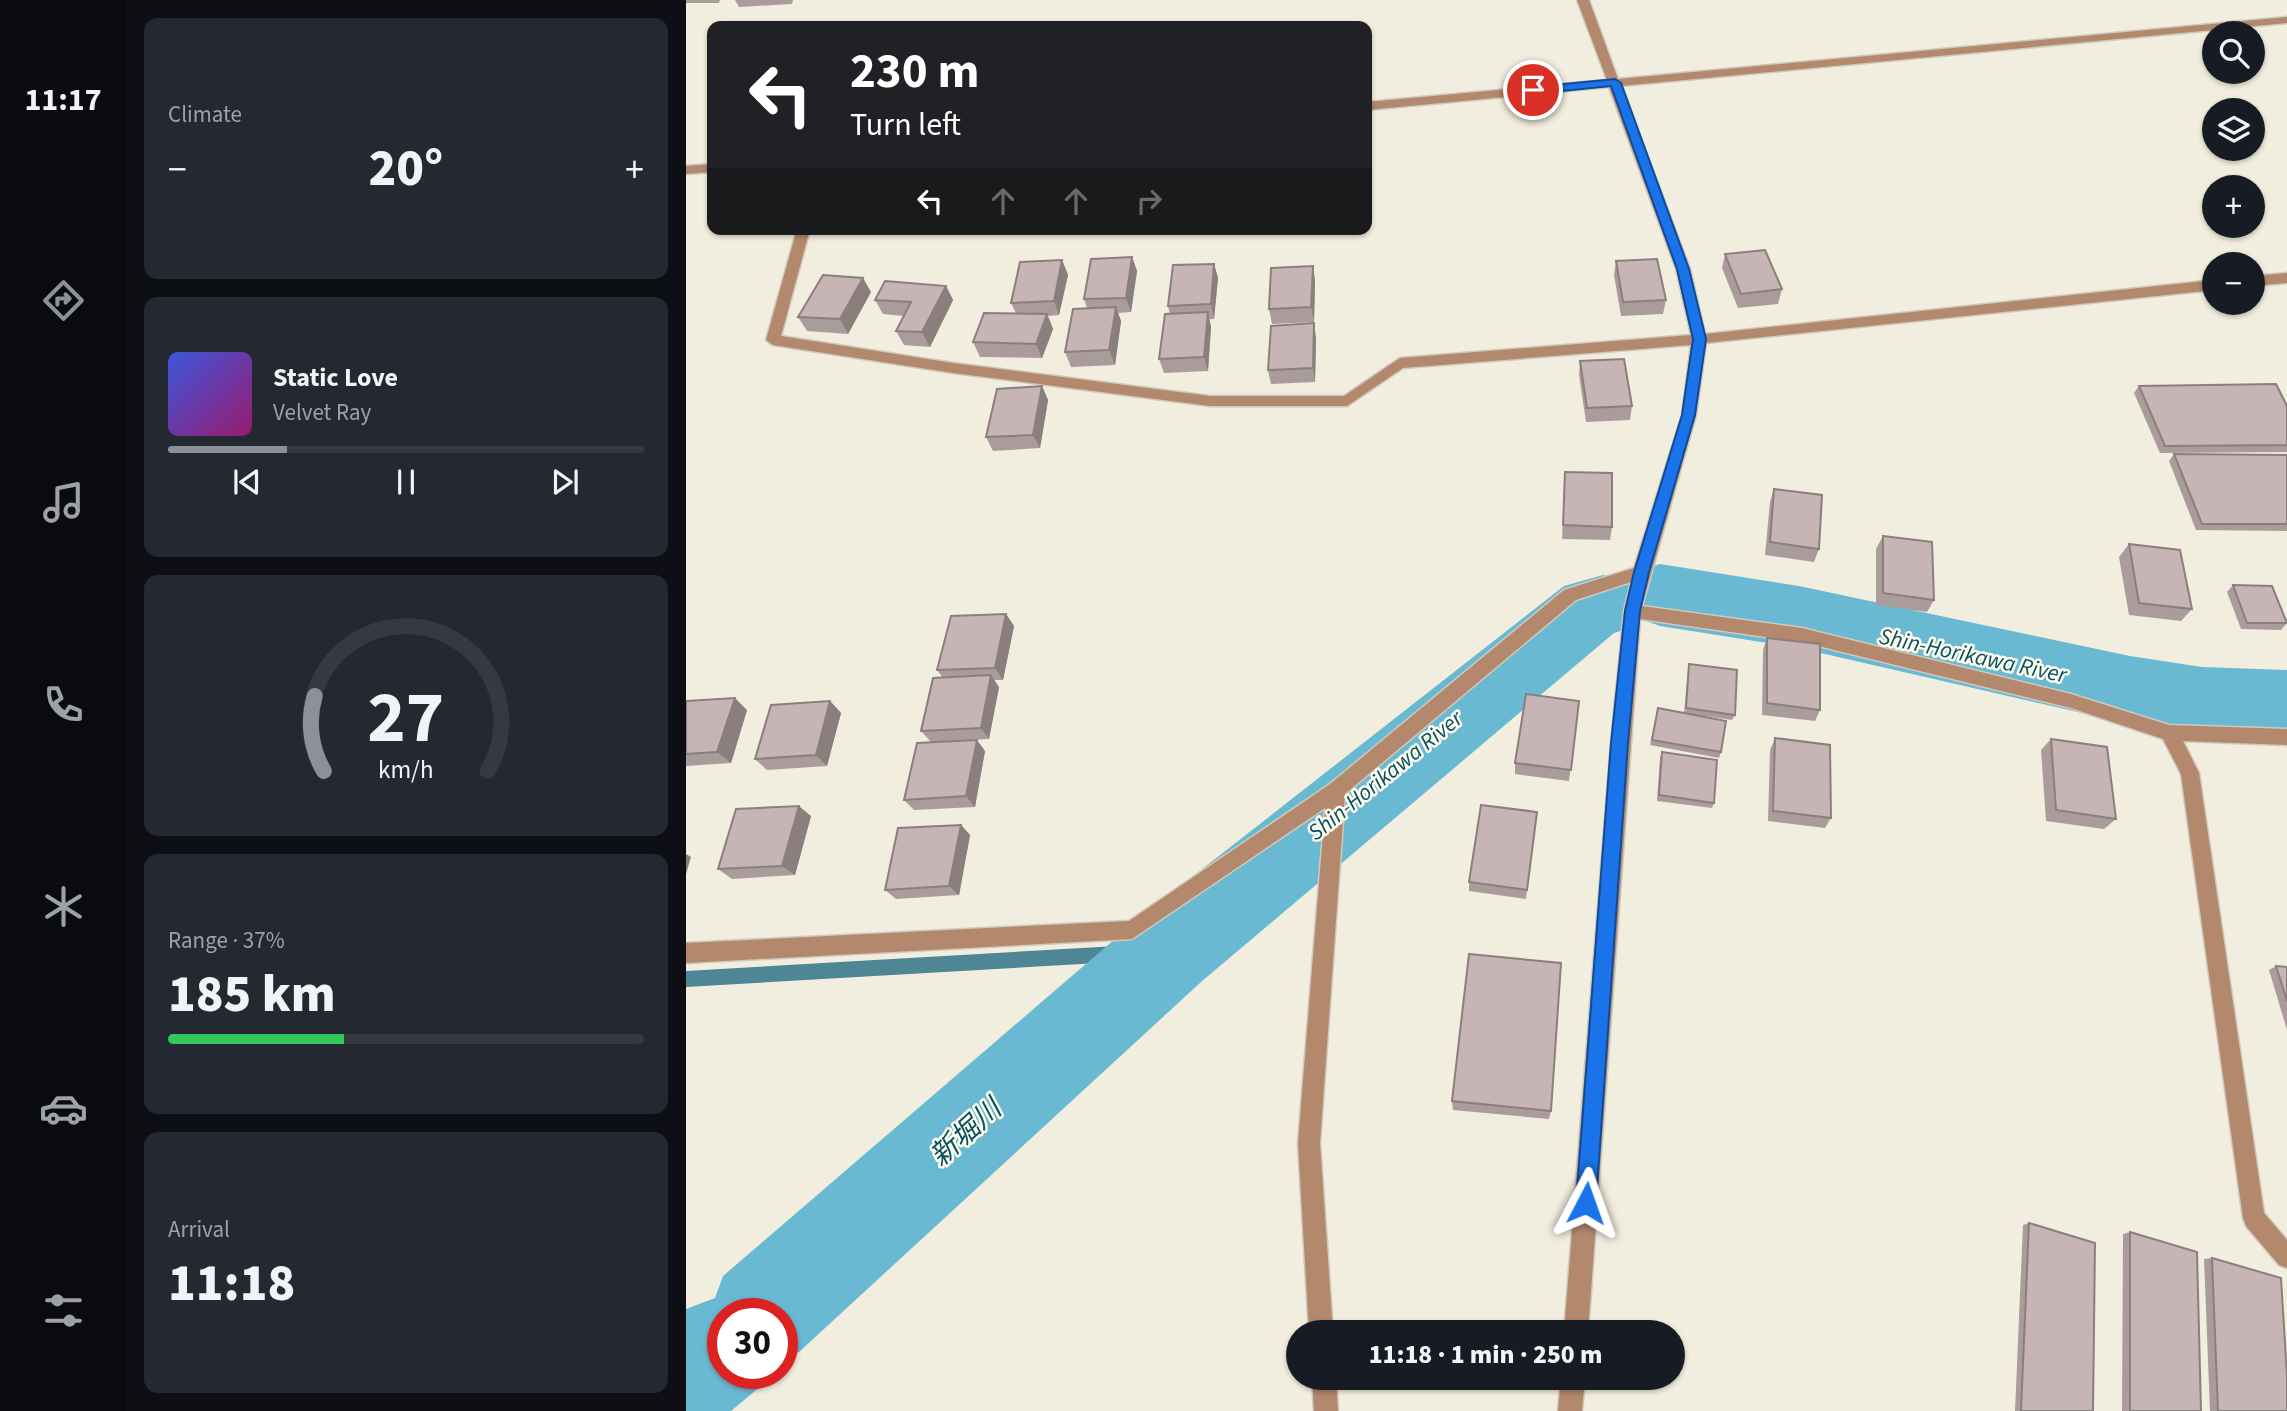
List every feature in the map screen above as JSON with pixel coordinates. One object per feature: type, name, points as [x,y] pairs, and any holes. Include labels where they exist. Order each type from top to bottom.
[{"type":"street","points":[[1577,1320],[1619,743],[1632,611],[1641,572],[1689,415],[1699,339],[1683,269],[1583,0]]},
{"type":"street","points":[[1372,106],[2287,20]]},
{"type":"street","points":[[686,170],[707,168]]},
{"type":"street","points":[[802,235],[773,340],[953,368],[1210,401],[1347,401],[1400,363],[1699,339],[2202,286]]},
{"type":"street","points":[[2265,280],[2287,278]]},
{"type":"street","points":[[686,953],[1132,930],[1336,792],[1570,595],[1641,572]]},
{"type":"street","points":[[1632,611],[1802,635],[2071,701],[2169,733],[2287,737]]},
{"type":"street","points":[[2169,733],[2190,773],[2253,1218],[2287,1257]]},
{"type":"street","points":[[1320,1320],[1309,1143],[1336,792]]},
{"type":"street","points":[[1325,1390],[1326,1411]]},
{"type":"street","points":[[1570,1411],[1572,1390]]},
{"type":"building","points":[[1765,250],[1782,289],[1741,294],[1725,254]]},
{"type":"building","points":[[1132,257],[1126,298],[1084,299],[1091,259]]},
{"type":"building","points":[[1657,259],[1666,300],[1623,302],[1616,261]]},
{"type":"building","points":[[1062,260],[1054,301],[1011,303],[1020,262]]},
{"type":"building","points":[[1214,264],[1211,304],[1168,306],[1173,265]]},
{"type":"building","points":[[1313,266],[1311,307],[1269,309],[1271,268]]},
{"type":"building","points":[[823,275],[863,278],[840,319],[798,317]]},
{"type":"building","points":[[885,281],[946,286],[922,332],[896,331],[911,302],[875,300]]},
{"type":"building","points":[[1116,307],[1109,350],[1065,352],[1073,309]]},
{"type":"building","points":[[1208,312],[1204,357],[1159,359],[1165,314]]},
{"type":"building","points":[[984,313],[1047,314],[1036,344],[973,342]]},
{"type":"building","points":[[1314,323],[1313,368],[1268,370],[1271,326]]},
{"type":"building","points":[[1624,359],[1632,406],[1587,408],[1580,361]]},
{"type":"building","points":[[2276,384],[2287,406],[2287,445],[2165,446],[2139,386]]},
{"type":"building","points":[[1042,386],[1033,435],[986,437],[997,389]]},
{"type":"building","points":[[2174,454],[2287,455],[2287,524],[2202,524]]},
{"type":"building","points":[[1565,472],[1612,473],[1612,527],[1563,525]]},
{"type":"building","points":[[1774,489],[1822,495],[1819,549],[1770,542]]},
{"type":"building","points":[[1883,536],[1932,542],[1934,600],[1883,593]]},
{"type":"building","points":[[2129,544],[2180,550],[2192,609],[2139,603]]},
{"type":"building","points":[[2233,585],[2272,586],[2287,623],[2247,623]]},
{"type":"building","points":[[1006,614],[995,668],[937,670],[951,616]]},
{"type":"building","points":[[1767,638],[1820,644],[1820,710],[1767,703]]},
{"type":"building","points":[[1689,664],[1737,670],[1735,715],[1686,708]]},
{"type":"building","points":[[991,675],[981,728],[921,731],[933,678]]},
{"type":"building","points":[[1526,694],[1579,701],[1571,770],[1515,763]]},
{"type":"building","points":[[735,698],[717,752],[686,754],[686,701]]},
{"type":"building","points":[[830,701],[816,755],[755,759],[771,705]]},
{"type":"building","points":[[1658,708],[1726,721],[1721,752],[1652,740]]},
{"type":"building","points":[[1775,738],[1830,745],[1831,818],[1773,811]]},
{"type":"building","points":[[2051,739],[2107,747],[2116,819],[2056,810]]},
{"type":"building","points":[[977,740],[966,796],[904,800],[917,743]]},
{"type":"building","points":[[1662,752],[1717,760],[1714,803],[1659,795]]},
{"type":"building","points":[[1481,805],[1537,812],[1527,890],[1469,882]]},
{"type":"building","points":[[799,806],[782,866],[718,869],[736,809]]},
{"type":"building","points":[[961,825],[949,886],[885,890],[898,828]]},
{"type":"building","points":[[1469,954],[1561,963],[1551,1111],[1452,1101]]},
{"type":"building","points":[[2276,966],[2287,967],[2287,1001]]},
{"type":"building","points":[[2029,1223],[2095,1243],[2093,1411],[2021,1411]]},
{"type":"building","points":[[2130,1232],[2197,1252],[2201,1411],[2130,1411]]},
{"type":"building","points":[[2212,1258],[2281,1278],[2287,1411],[2218,1411]]},
{"type":"waterway","name":"Shin-Horikawa River","points":[[1660,595],[1799,617],[2130,690],[2202,701],[2287,704]]},
{"type":"waterway","name":"Shin-Horikawa River","points":[[779,1298],[1169,951],[1591,608],[1603,606]]},
{"type":"waterway","points":[[686,979],[1169,951]]},
{"type":"waterway","name":"新堀川","points":[[686,1378],[707,1361]]},
{"type":"route","points":[[1533,90],[1615,83],[1683,269],[1699,339],[1689,415],[1641,572],[1632,611],[1619,743],[1586,1203]]}]
